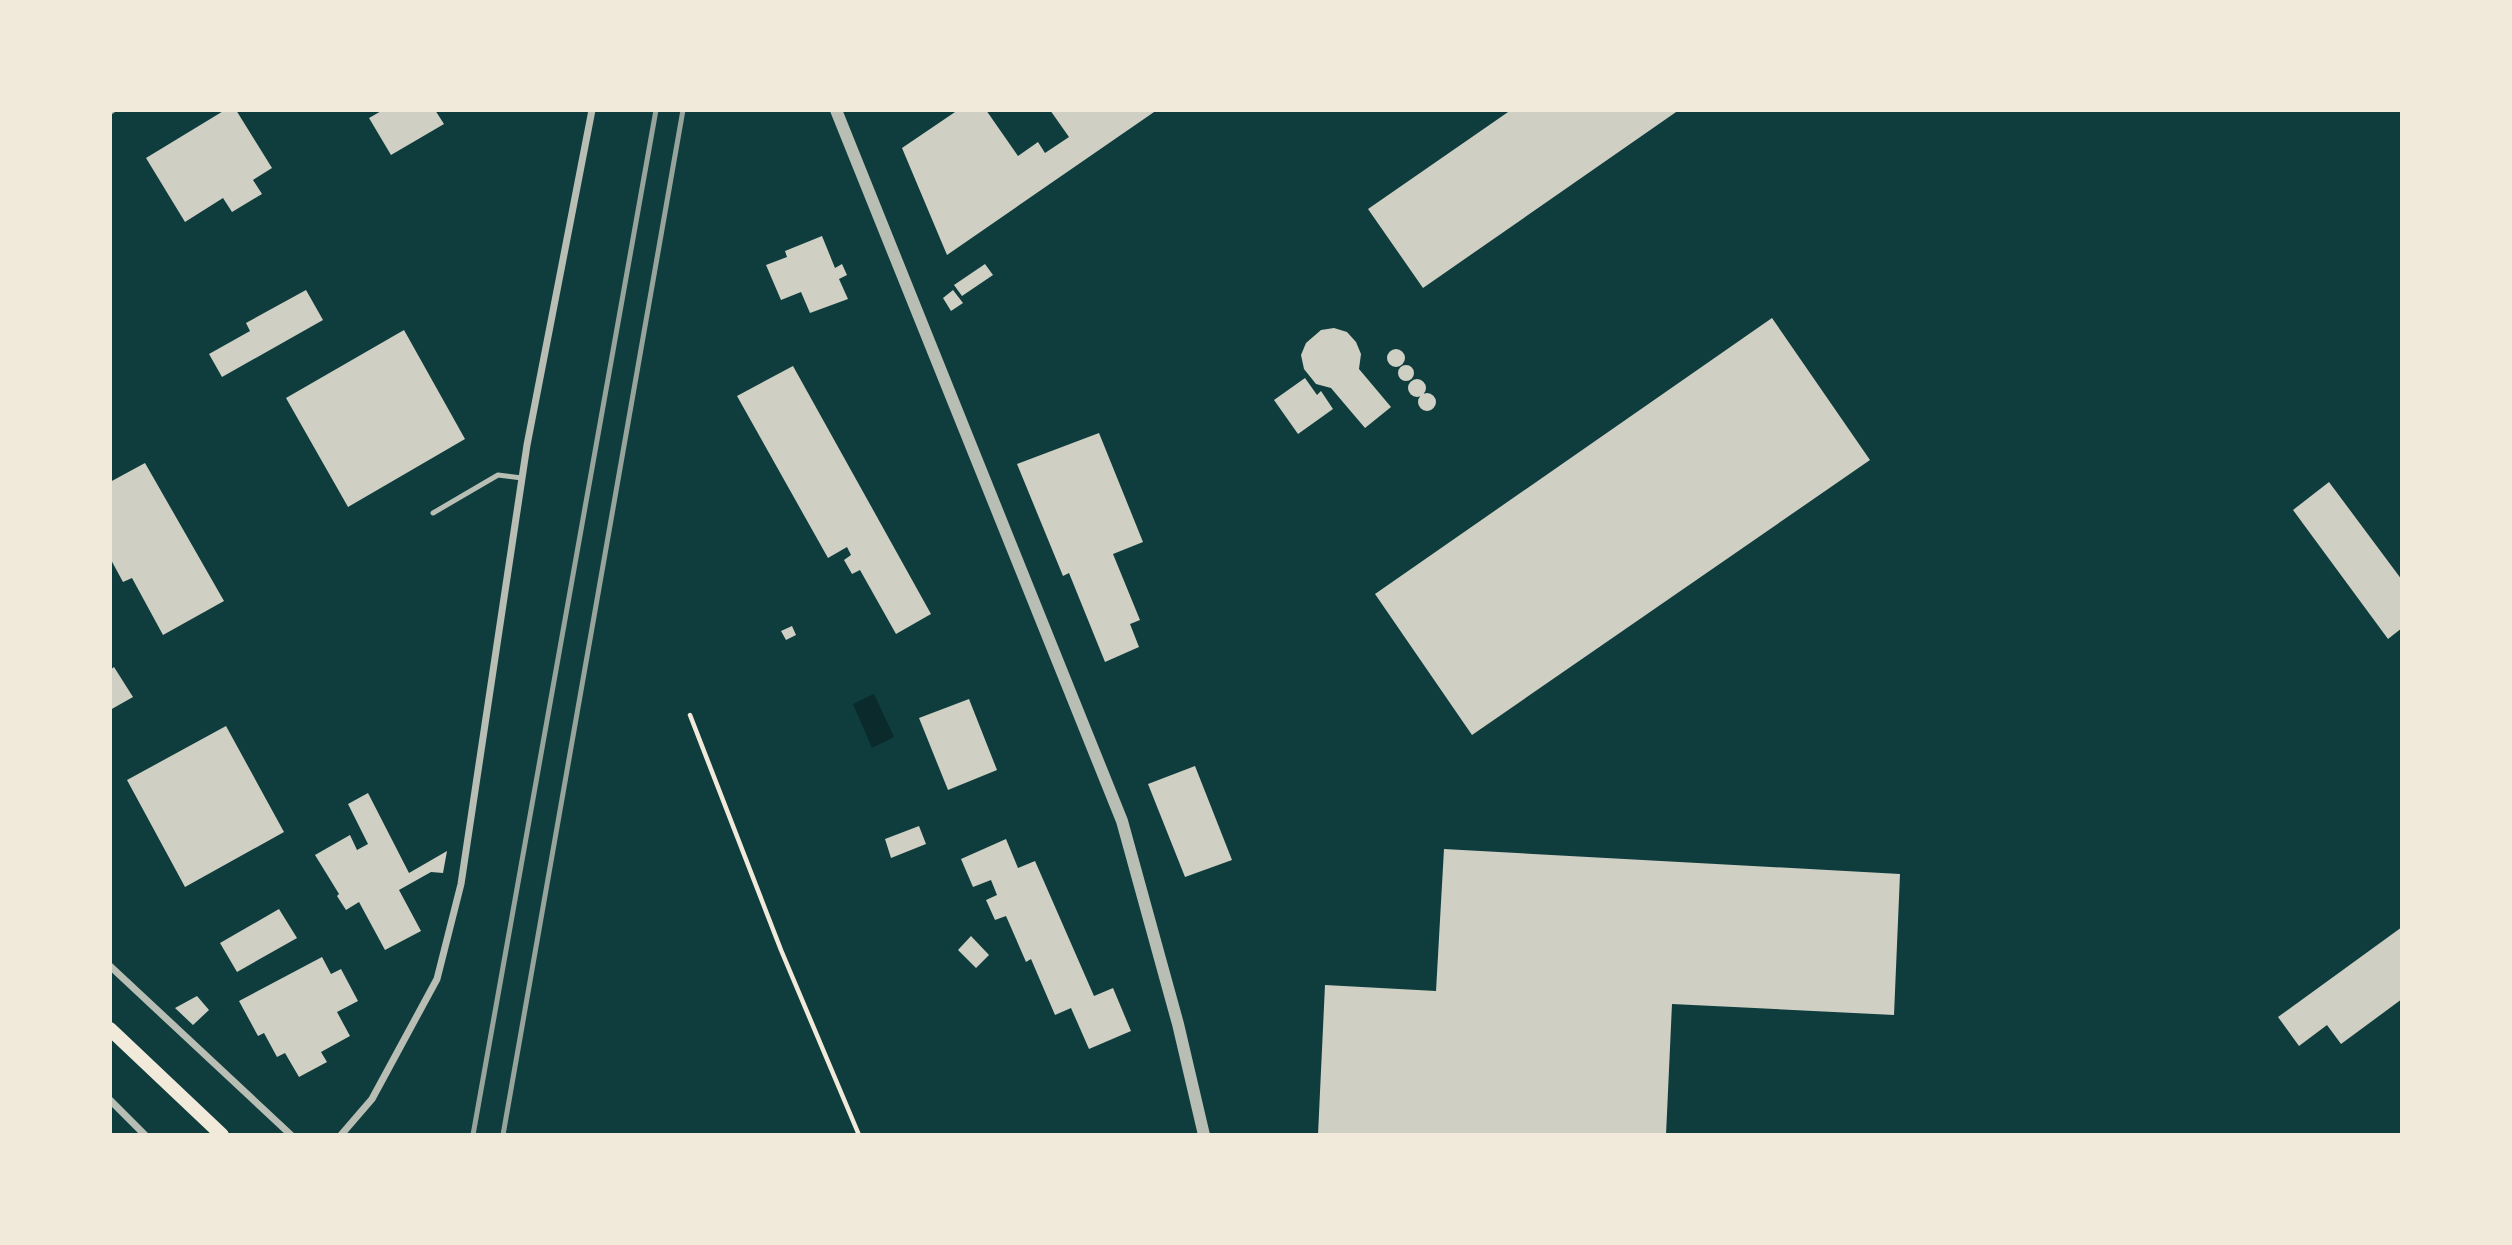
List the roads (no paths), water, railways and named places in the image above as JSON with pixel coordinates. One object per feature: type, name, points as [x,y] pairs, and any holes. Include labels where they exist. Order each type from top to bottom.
[{"type":"main road","points":[[110,1029],[222,1135]]},
{"type":"street","points":[[341,1135],[372,1099],[437,979],[461,884],[522,478],[592,110]]},
{"type":"street","points":[[836,110],[1122,821],[1207,1133]]},
{"type":"street","points":[[110,966],[291,1135]]},
{"type":"street","points":[[110,1100],[145,1135]]},
{"type":"lane","points":[[433,513],[498,475],[522,478]]},
{"type":"water","points":[[874,694],[894,737],[872,748],[853,704]]},
{"type":"railway","points":[[473,1135],[656,110]]},
{"type":"railway","points":[[503,1135],[683,110]]}]
